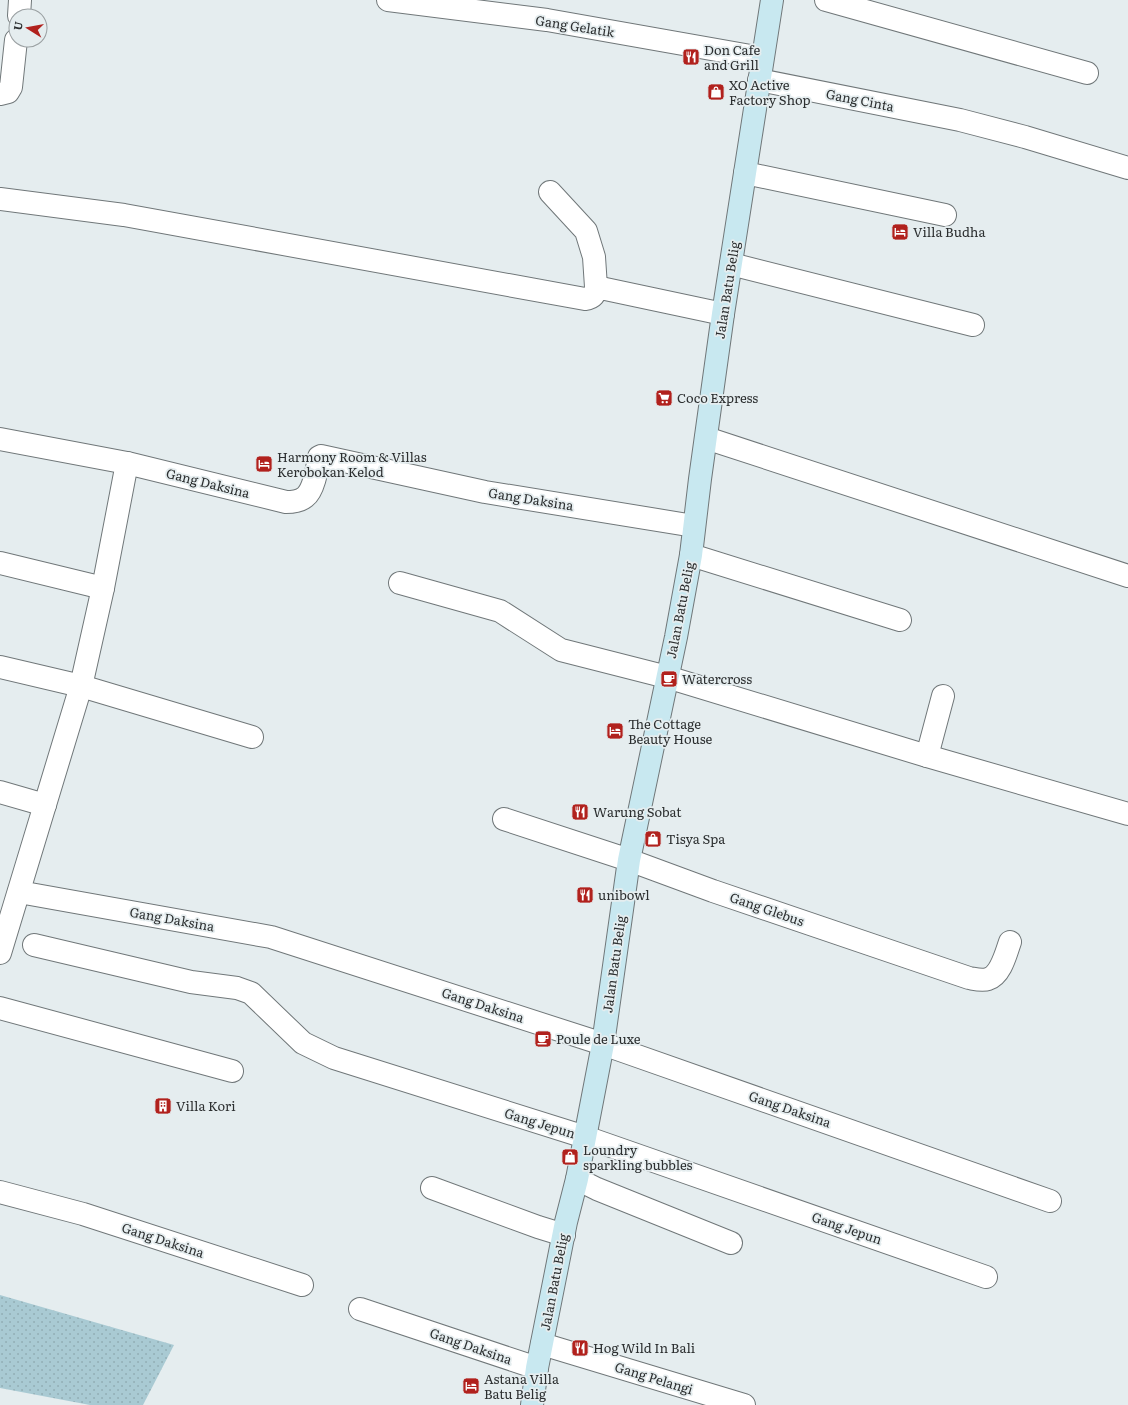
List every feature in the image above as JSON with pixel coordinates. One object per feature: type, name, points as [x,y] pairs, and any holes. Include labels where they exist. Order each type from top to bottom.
[{"type":"street","name":"Gang Gelatik","points":[[388,0],[546,20],[762,58]]},
{"type":"street","name":"Jalan Batu Belig","points":[[532,1405],[536,1368],[577,1180],[603,1044],[629,860],[676,637],[691,555],[723,314],[772,0]]},
{"type":"street","points":[[826,0],[1087,73]]},
{"type":"street","points":[[0,94],[8,92],[11,86],[15,48]]},
{"type":"street","name":"Gang Cinta","points":[[759,80],[960,120],[1025,137],[1128,168]]},
{"type":"street","points":[[746,173],[945,215]]},
{"type":"street","points":[[0,199],[124,215],[585,299],[591,298],[595,294],[596,288],[594,257],[586,231],[550,192]]},
{"type":"street","points":[[731,264],[973,325]]},
{"type":"street","points":[[596,288],[723,314]]},
{"type":"street","points":[[706,438],[1128,576]]},
{"type":"street","points":[[0,440],[127,463],[103,588],[81,686],[0,953]]},
{"type":"street","name":"Gang Daksina","points":[[127,463],[286,502],[306,497],[314,482],[319,457],[321,456],[485,492],[694,526]]},
{"type":"street","points":[[691,555],[900,620]]},
{"type":"street","points":[[0,563],[103,588]]},
{"type":"street","points":[[400,583],[500,611],[561,650],[667,677],[927,756],[1128,814]]},
{"type":"street","points":[[0,667],[81,686],[252,737]]},
{"type":"street","points":[[927,756],[943,696]]},
{"type":"street","points":[[0,792],[45,805]]},
{"type":"street","name":"Gang Glebus","points":[[504,819],[629,860],[713,891],[969,978],[980,980],[989,979],[1000,969],[1010,942]]},
{"type":"street","name":"Gang Daksina","points":[[19,892],[271,937],[603,1044],[1050,1201]]},
{"type":"street","name":"Gang Jepun","points":[[34,945],[191,982],[246,990],[251,993],[302,1043],[334,1058],[585,1137],[986,1277]]},
{"type":"street","points":[[0,1008],[232,1071]]},
{"type":"street","points":[[577,1180],[731,1243]]},
{"type":"street","points":[[432,1188],[538,1228],[564,1235]]},
{"type":"street","name":"Gang Daksina","points":[[0,1192],[83,1214],[302,1285]]},
{"type":"street","name":"Gang Daksina","points":[[360,1309],[536,1368]]},
{"type":"street","name":"Gang Pelangi","points":[[542,1344],[744,1405]]},
{"type":"shaded area","points":[[0,1295],[174,1345],[143,1405],[90,1405],[0,1388]]},
{"type":"place","name":"Don Cafe and Grill","points":[[691,57]]},
{"type":"place","name":"XO Active Factory Shop","points":[[716,92]]},
{"type":"place","name":"Villa Budha","points":[[900,232]]},
{"type":"place","name":"Coco Express","points":[[664,398]]},
{"type":"place","name":"Harmony Room & Villas Kerobokan Kelod","points":[[264,464]]},
{"type":"place","name":"Watercross","points":[[669,679]]},
{"type":"place","name":"The Cottage Beauty House","points":[[615,731]]},
{"type":"place","name":"Warung Sobat","points":[[580,812]]},
{"type":"place","name":"Tisya Spa","points":[[653,839]]},
{"type":"place","name":"unibowl","points":[[585,895]]},
{"type":"place","name":"Poule de Luxe","points":[[543,1039]]},
{"type":"place","name":"Villa Kori","points":[[163,1106]]},
{"type":"place","name":"Loundry sparkling bubbles","points":[[570,1157]]},
{"type":"place","name":"Hog Wild In Bali","points":[[580,1348]]},
{"type":"place","name":"Astana Villa Batu Belig","points":[[471,1386]]}]
